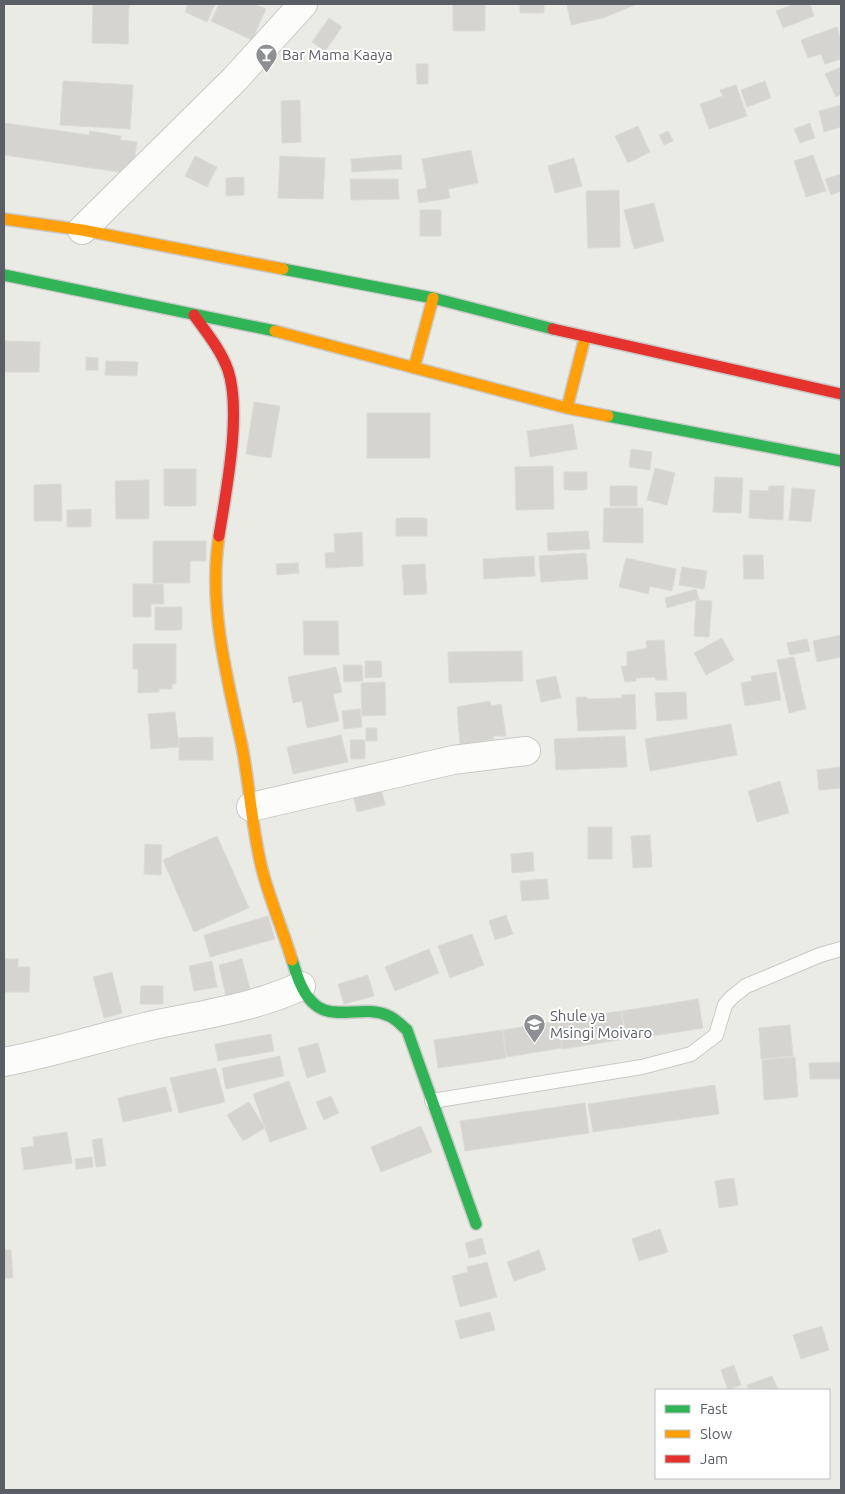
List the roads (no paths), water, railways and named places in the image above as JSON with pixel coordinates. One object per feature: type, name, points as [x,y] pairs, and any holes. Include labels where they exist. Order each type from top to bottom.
[{"type":"main road","points":[[4,219],[82,230],[433,298],[585,337],[841,394]]},
{"type":"main road","points":[[4,275],[304,337],[567,408],[841,461]]},
{"type":"main road","points":[[414,368],[433,298]]},
{"type":"main road","points":[[194,315],[214,342],[228,369],[233,391],[231,456],[216,555],[216,609],[225,672],[242,748],[263,873],[301,986],[318,1007],[328,1012],[380,1013],[392,1016],[408,1030],[476,1224]]},
{"type":"main road","points":[[567,408],[585,337]]},
{"type":"street","points":[[82,230],[234,80],[303,4]]},
{"type":"street","points":[[251,807],[453,760],[526,751]]},
{"type":"street","points":[[4,1062],[145,1027],[223,1012],[264,1001],[301,986]]},
{"type":"lane","points":[[432,1101],[642,1067],[691,1054],[716,1036],[730,998],[746,986],[841,949]]},
{"type":"place","name":"Bar Mama Kaaya","points":[[266,74]]},
{"type":"place","name":"Shule ya Msingi Moivaro","points":[[534,1044]]}]
